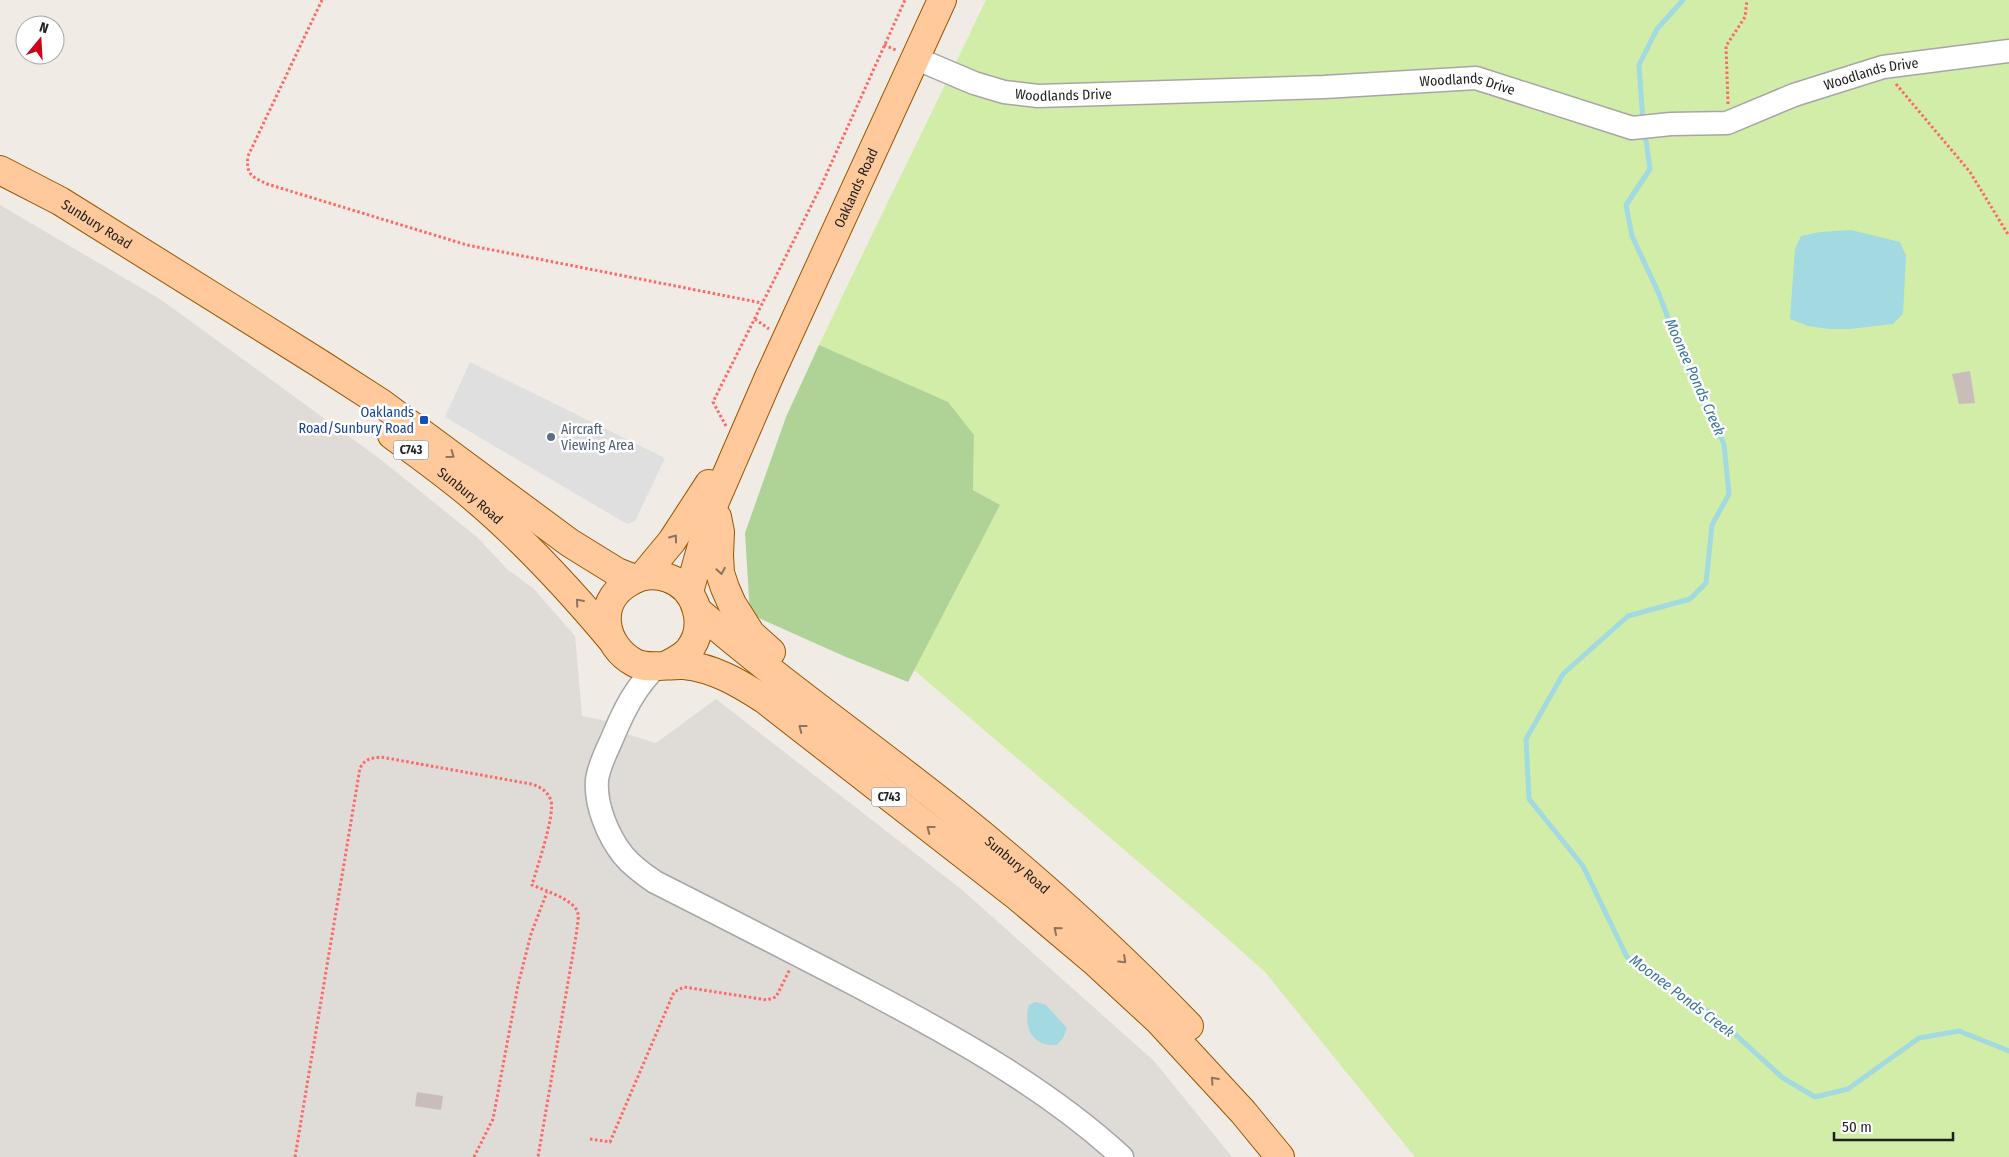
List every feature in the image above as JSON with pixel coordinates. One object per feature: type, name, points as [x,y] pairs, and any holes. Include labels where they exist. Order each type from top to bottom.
[{"type":"main road","name":"Oaklands Road","points":[[639,577],[707,503],[768,377],[942,0]]},
{"type":"main road","name":"Sunbury Road","points":[[0,170],[60,201],[381,403],[584,553],[618,572],[639,577]]},
{"type":"main road","name":"Sunbury Road","points":[[191,284],[474,498],[549,570],[616,647]]},
{"type":"main road","name":"Oaklands Road","points":[[694,601],[707,503],[734,440],[768,377]]},
{"type":"main road","points":[[707,503],[719,522],[720,573],[732,604],[750,634],[866,731],[954,813]]},
{"type":"main road","name":"C743","points":[[639,577],[656,575],[668,578],[680,584],[694,601]]},
{"type":"main road","points":[[616,647],[607,626],[608,611],[613,598],[622,586],[639,577]]},
{"type":"main road","name":"Sunbury Road","points":[[694,601],[776,674],[954,813],[1081,922],[1161,997],[1212,1050],[1300,1157]]},
{"type":"main road","points":[[662,666],[679,659],[696,638],[699,624],[694,601]]},
{"type":"main road","name":"C743","points":[[616,647],[637,664],[662,666]]},
{"type":"main road","name":"Sunbury Road","points":[[662,666],[698,668],[724,676],[764,699],[1018,897],[1159,1021],[1243,1112],[1280,1157]]},
{"type":"lane","name":"Woodlands Drive","points":[[915,58],[1004,92],[1038,96],[1324,87],[1476,78],[1632,128],[1671,124],[1727,123],[1794,95],[1882,67],[2009,51]]},
{"type":"lane","points":[[616,647],[624,672],[625,695],[622,714]]},
{"type":"lane","points":[[662,666],[639,686],[622,714],[601,765],[597,781],[599,806],[608,831],[622,854],[638,870],[655,882],[951,1035],[1035,1090],[1103,1140],[1122,1157]]},
{"type":"path","points":[[322,0],[248,156],[247,168],[252,177],[267,184],[467,245],[762,303]]},
{"type":"path","points":[[734,440],[714,402],[821,186],[905,0]]},
{"type":"path","points":[[1729,94],[1726,46],[1745,17],[1748,0]]},
{"type":"path","points":[[1882,67],[1970,172],[2009,236]]},
{"type":"path","points":[[295,1157],[360,768],[363,762],[371,758],[381,757],[539,786],[547,793],[551,801],[551,811],[532,885],[569,902],[578,913],[577,930],[538,1157]]},
{"type":"path","points":[[474,1157],[494,1119],[518,985],[531,934],[547,892]]},
{"type":"path","points":[[590,1139],[610,1142],[674,992],[684,987],[767,1000],[776,997],[797,954]]},
{"type":"shaded area","points":[[0,205],[160,299],[380,459],[477,537],[508,570],[533,588],[575,636],[582,716],[606,721],[630,735],[656,743],[716,699],[961,889],[1154,1061],[1232,1157],[0,1157]]},
{"type":"shaded area","name":"Aircraft Viewing Area","points":[[470,362],[665,458],[635,521],[627,524],[445,417]]},
{"type":"green space","points":[[986,0],[2009,0],[2009,1157],[1415,1157],[1265,972],[914,670],[1000,505],[973,490],[974,435],[819,345]]},
{"type":"green space","points":[[819,345],[948,402],[974,435],[973,490],[1000,505],[908,682],[846,657],[750,614],[745,533],[786,417]]},
{"type":"water","points":[[1851,230],[1900,242],[1906,256],[1903,314],[1893,324],[1850,329],[1808,326],[1790,319],[1795,249],[1801,236],[1820,232]]},
{"type":"water","points":[[1036,1002],[1046,1005],[1067,1028],[1063,1038],[1057,1045],[1041,1043],[1031,1034],[1027,1013],[1029,1005]]},
{"type":"building","points":[[1970,371],[1975,403],[1959,404],[1952,374]]},
{"type":"building","points":[[417,1092],[443,1096],[441,1110],[415,1106]]},
{"type":"waterway","name":"Moonee Ponds Creek","points":[[1643,122],[1639,65],[1657,29],[1683,0]]},
{"type":"waterway","name":"Moonee Ponds Creek","points":[[1645,133],[1650,169],[1626,205],[1632,236],[1659,294],[1687,368],[1724,444],[1729,494],[1712,525],[1706,583],[1690,599],[1628,616],[1563,674],[1526,739],[1529,799],[1583,866],[1627,957],[1715,1016],[1783,1078],[1815,1097],[1848,1089],[1919,1038],[1959,1031],[2009,1051]]},
{"type":"place","name":"Oaklands Road/Sunbury Road","points":[[424,420]]},
{"type":"place","name":"Aircraft Viewing Area","points":[[551,437]]}]
